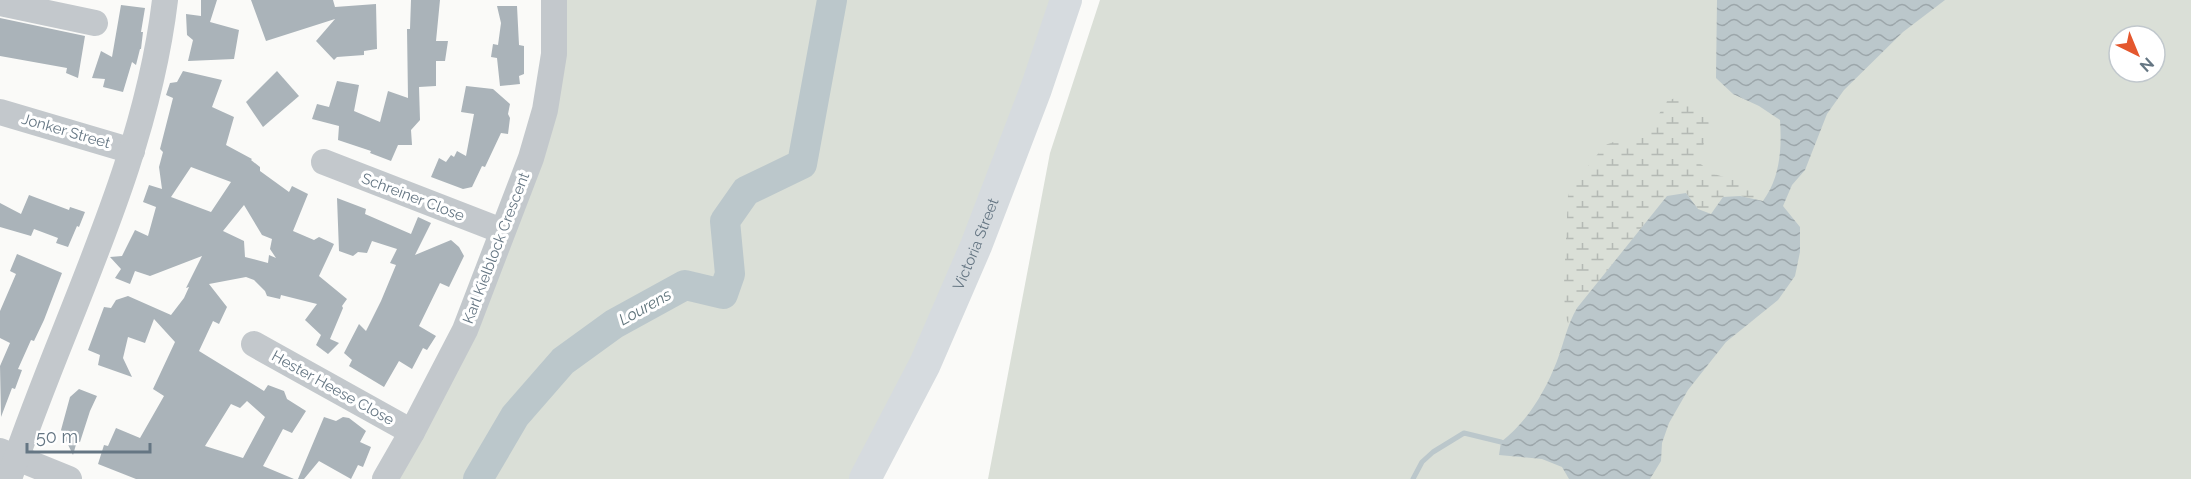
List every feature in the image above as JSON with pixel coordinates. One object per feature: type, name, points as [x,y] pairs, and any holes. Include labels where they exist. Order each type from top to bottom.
[{"type":"main road","name":"Victoria Street","points":[[865,479],[925,364],[976,246],[1036,89],[1066,0]]},
{"type":"street","points":[[69,479],[8,462],[108,220],[132,151],[149,89],[165,0]]},
{"type":"street","name":"Karl Kielblock Crescent","points":[[385,479],[465,330],[531,158],[544,110],[554,54],[554,0]]},
{"type":"street","points":[[0,3],[95,23]]},
{"type":"street","name":"Jonker Street","points":[[0,112],[132,151]]},
{"type":"street","name":"Schreiner Close","points":[[324,162],[502,231]]},
{"type":"street","name":"Hester Heese Close","points":[[254,344],[412,432]]},
{"type":"green space","points":[[564,0],[1055,0],[940,306],[851,479],[394,479],[460,360]]},
{"type":"green space","points":[[1100,0],[2191,0],[2191,479],[988,479],[1050,153]]},
{"type":"green space","points":[[1678,97],[1696,108],[1710,124],[1698,162],[1714,174],[1744,183],[1767,196],[1763,201],[1740,196],[1711,214],[1698,209],[1686,193],[1667,196],[1577,308],[1568,323],[1565,315],[1564,284],[1568,195],[1576,181],[1605,145],[1645,131],[1651,127],[1667,101]]},
{"type":"water","points":[[1717,0],[1945,0],[1903,32],[1844,90],[1827,114],[1805,170],[1792,185],[1783,206],[1800,227],[1800,252],[1795,276],[1778,300],[1726,342],[1688,390],[1669,423],[1662,443],[1661,461],[1650,479],[1569,479],[1562,467],[1542,459],[1499,455],[1501,442],[1527,416],[1547,384],[1577,308],[1667,196],[1686,193],[1698,209],[1711,214],[1723,197],[1740,196],[1763,201],[1769,192],[1779,163],[1780,120],[1759,106],[1733,94],[1716,78]]},
{"type":"building","points":[[201,0],[217,0],[210,22],[239,30],[234,59],[188,61],[193,40],[187,35],[186,14],[201,16]]},
{"type":"building","points":[[251,0],[333,0],[335,7],[376,4],[377,49],[364,51],[364,55],[337,57],[334,60],[316,41],[335,19],[266,41]]},
{"type":"building","points":[[411,0],[440,0],[436,41],[448,41],[445,61],[436,61],[436,86],[419,87],[420,120],[411,130],[412,145],[398,145],[391,161],[370,153],[371,151],[338,140],[339,126],[312,119],[317,104],[329,107],[337,81],[359,85],[354,111],[380,122],[388,91],[408,98],[407,29],[410,29]]},
{"type":"building","points":[[121,5],[145,8],[141,49],[136,65],[132,62],[123,92],[103,87],[105,79],[92,78],[101,51],[112,57]]},
{"type":"building","points":[[497,6],[517,6],[519,45],[524,46],[524,74],[519,76],[520,84],[500,86],[497,58],[491,57],[493,44],[498,45],[501,23]]},
{"type":"building","points":[[0,18],[85,36],[78,78],[66,73],[67,68],[0,56]]},
{"type":"building","points":[[183,71],[222,80],[212,107],[234,117],[226,145],[252,159],[260,167],[260,171],[289,192],[292,186],[308,194],[293,231],[314,240],[319,237],[334,244],[319,276],[347,299],[342,306],[330,339],[339,343],[328,354],[316,345],[321,335],[305,320],[317,304],[281,295],[280,299],[267,296],[254,280],[246,277],[209,284],[227,307],[219,324],[213,321],[199,351],[264,391],[268,385],[284,391],[287,399],[306,411],[292,433],[283,429],[263,466],[294,479],[136,479],[98,464],[104,445],[108,446],[116,428],[140,438],[164,396],[153,389],[175,342],[154,319],[145,343],[128,337],[123,358],[132,377],[98,365],[100,355],[88,350],[104,307],[111,308],[116,300],[128,296],[171,315],[184,298],[189,287],[186,288],[202,256],[150,276],[135,271],[130,284],[115,278],[121,269],[110,257],[122,256],[135,230],[148,236],[156,207],[143,202],[149,185],[162,189],[159,167],[163,152],[160,149],[173,98],[166,95],[170,83],[177,82]],"holes":[[[191,167],[231,182],[211,212],[171,197]],[[244,205],[262,235],[272,239],[270,249],[276,258],[269,255],[268,263],[245,257],[244,241],[223,231]],[[247,401],[265,417],[243,458],[205,446],[231,404],[240,408]]]},
{"type":"building","points":[[277,71],[299,96],[263,127],[246,102]]},
{"type":"building","points":[[466,86],[493,89],[510,104],[508,114],[510,118],[508,134],[501,133],[485,167],[482,166],[472,187],[463,189],[431,177],[439,158],[446,162],[451,155],[454,157],[457,151],[466,156],[474,114],[461,112]]},
{"type":"building","points":[[29,195],[69,210],[70,207],[85,212],[68,247],[56,243],[58,238],[34,229],[31,236],[0,227],[0,203],[21,214]]},
{"type":"building","points":[[337,198],[366,209],[365,214],[411,234],[418,217],[431,223],[415,255],[451,240],[464,256],[449,287],[440,283],[419,326],[436,336],[427,350],[423,348],[412,369],[399,361],[384,387],[349,366],[352,360],[344,353],[359,324],[366,331],[396,265],[390,263],[397,249],[372,241],[367,253],[358,252],[353,256],[339,251]]},
{"type":"building","points":[[17,254],[62,273],[44,320],[34,341],[31,340],[18,369],[22,370],[1,417],[0,366],[10,343],[0,338],[0,311],[16,274],[10,271]]},
{"type":"building","points":[[79,389],[97,396],[73,455],[61,430],[70,397]]},
{"type":"building","points":[[324,417],[336,421],[343,417],[349,418],[366,431],[360,442],[371,447],[363,467],[358,465],[351,479],[319,461],[304,479],[298,479]]},
{"type":"waterway","name":"Lourens","points":[[478,479],[515,416],[563,361],[614,324],[685,285],[723,294],[730,274],[725,221],[746,191],[802,164],[832,0]]},
{"type":"waterway","points":[[1413,479],[1422,462],[1433,452],[1464,433],[1501,442]]}]
